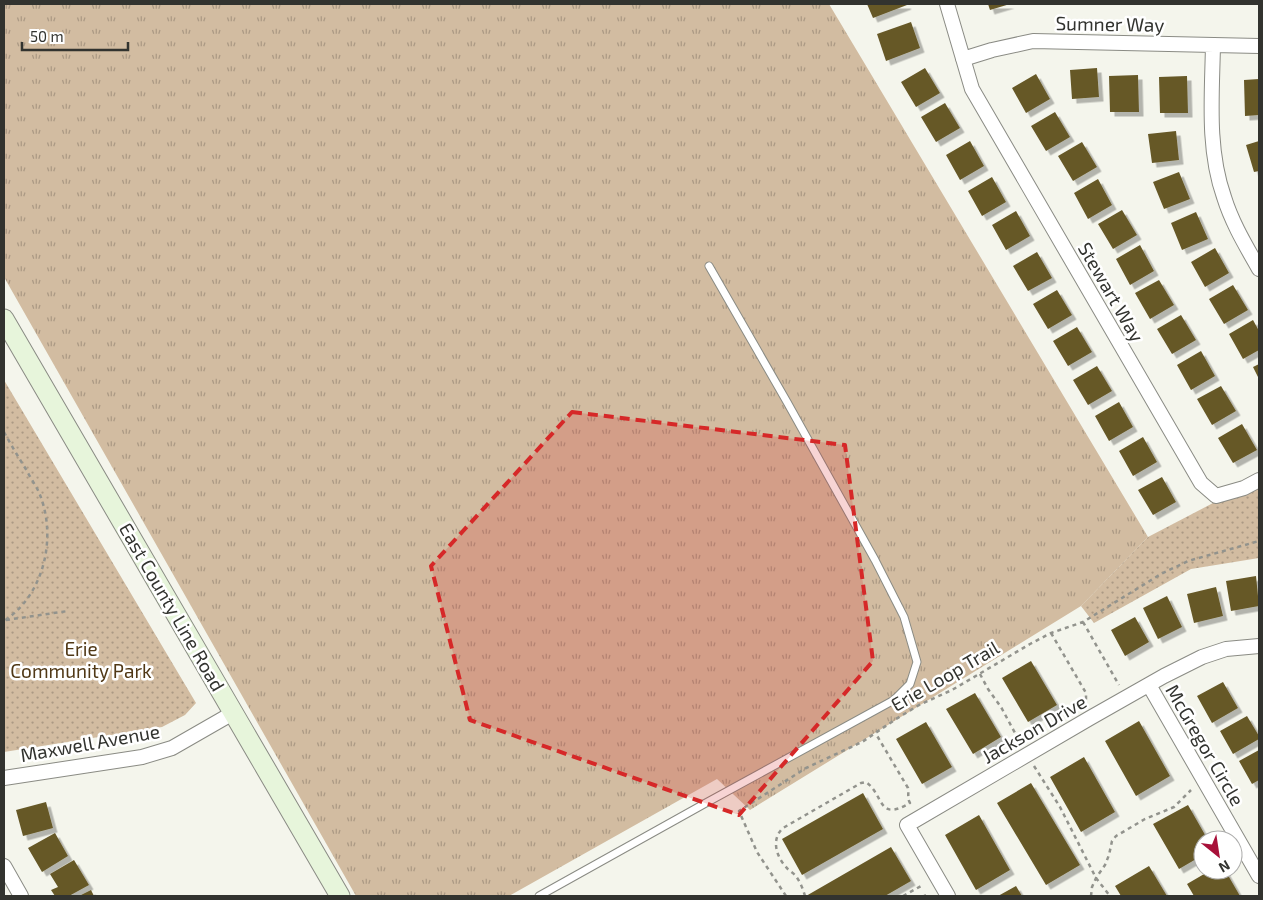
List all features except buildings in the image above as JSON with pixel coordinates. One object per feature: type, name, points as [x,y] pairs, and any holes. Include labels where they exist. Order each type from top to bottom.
[{"type":"main road","name":"East County Line Road","points":[[4,319],[340,896]]},
{"type":"street","points":[[947,4],[963,59]]},
{"type":"street","name":"Sumner Way","points":[[963,59],[1033,41],[1259,46]]},
{"type":"street","points":[[1213,45],[1211,121],[1214,158],[1223,196],[1236,229],[1259,269]]},
{"type":"street","name":"Stewart Way","points":[[963,59],[972,89],[1200,483],[1216,496],[1244,488],[1259,480]]},
{"type":"street","name":"Jackson Drive","points":[[948,896],[907,825],[1149,685],[1202,657],[1226,649],[1259,646]]},
{"type":"street","name":"McGregor Circle","points":[[1149,685],[1259,876]]},
{"type":"street","name":"Maxwell Avenue","points":[[4,778],[142,757],[172,748],[233,713]]},
{"type":"street","points":[[4,866],[21,896]]},
{"type":"lane","points":[[539,896],[894,700],[910,684],[917,662],[904,617],[875,560],[709,266]]},
{"type":"path","points":[[4,432],[40,493],[46,512],[48,530],[47,548],[40,578],[15,612],[4,621]]},
{"type":"path","name":"Erie Loop Trail","points":[[786,896],[757,852],[739,810],[806,768],[862,742],[919,705],[952,690],[1030,644],[1051,633],[1083,622],[1145,583],[1188,562],[1259,541]]},
{"type":"path","points":[[4,621],[68,611]]},
{"type":"path","points":[[1083,622],[1119,684]]},
{"type":"path","points":[[1051,633],[1086,693],[1086,704]]},
{"type":"path","points":[[980,674],[1022,745]]},
{"type":"path","points":[[805,896],[801,884],[795,875],[786,868],[776,851],[775,840],[777,833],[782,828],[860,783],[866,782],[870,785],[881,804],[886,808],[895,810],[910,803],[908,788],[876,734]]},
{"type":"path","points":[[1034,764],[1060,808],[1096,878],[1110,896]]},
{"type":"path","points":[[1091,896],[1092,886],[1106,865],[1112,841],[1116,836],[1145,819],[1174,807],[1191,790]]},
{"type":"path","points":[[903,896],[921,886]]},
{"type":"highlighted area","points":[[572,412],[845,445],[873,661],[739,815],[470,720],[431,566]]},
{"type":"green space","points":[[4,4],[829,4],[1148,537],[1081,606],[750,810],[717,779],[509,896],[356,896],[4,277]]},
{"type":"green space","name":"Erie Community Park","points":[[4,380],[196,703],[185,715],[162,727],[4,752]]},
{"type":"green space","points":[[1259,479],[1259,558],[1191,569],[1094,623],[1081,606],[1148,537]]}]
